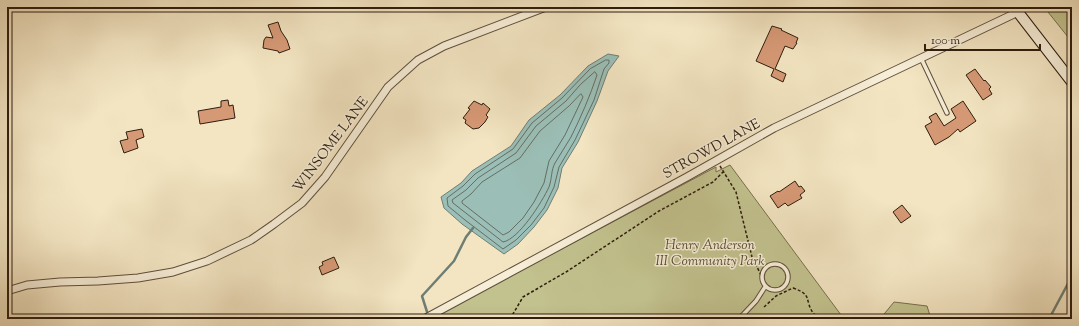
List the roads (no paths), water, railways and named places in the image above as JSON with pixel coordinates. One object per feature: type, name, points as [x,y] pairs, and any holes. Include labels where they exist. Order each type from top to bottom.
[{"type":"street","name":"WINSOME LANE","points":[[7,291],[27,285],[138,278],[173,272],[207,261],[251,240],[302,203],[325,177],[388,87],[418,60],[444,46],[546,7]]},
{"type":"street","name":"STROWD LANE","points":[[424,319],[774,128],[921,58],[1016,10]]},
{"type":"street","points":[[1016,10],[1072,82]]},
{"type":"lane","points":[[921,58],[947,113]]},
{"type":"lane","points":[[774,264],[783,267],[788,275],[786,284],[782,289],[774,291],[765,287],[761,280],[761,275],[766,267],[774,264]]},
{"type":"lane","points":[[740,319],[765,287]]},
{"type":"water","points":[[608,54],[619,56],[608,71],[597,101],[578,142],[562,168],[558,188],[547,210],[518,244],[504,254],[462,224],[444,208],[441,197],[461,183],[472,171],[511,146],[529,120],[560,95],[588,66]]},
{"type":"waterway","points":[[428,315],[422,296],[454,261],[466,237],[473,228]]},
{"type":"waterway","points":[[1049,319],[1072,276]]},
{"type":"park label","name":"Henry Anderson III Community Park","points":[[710,252]]}]
